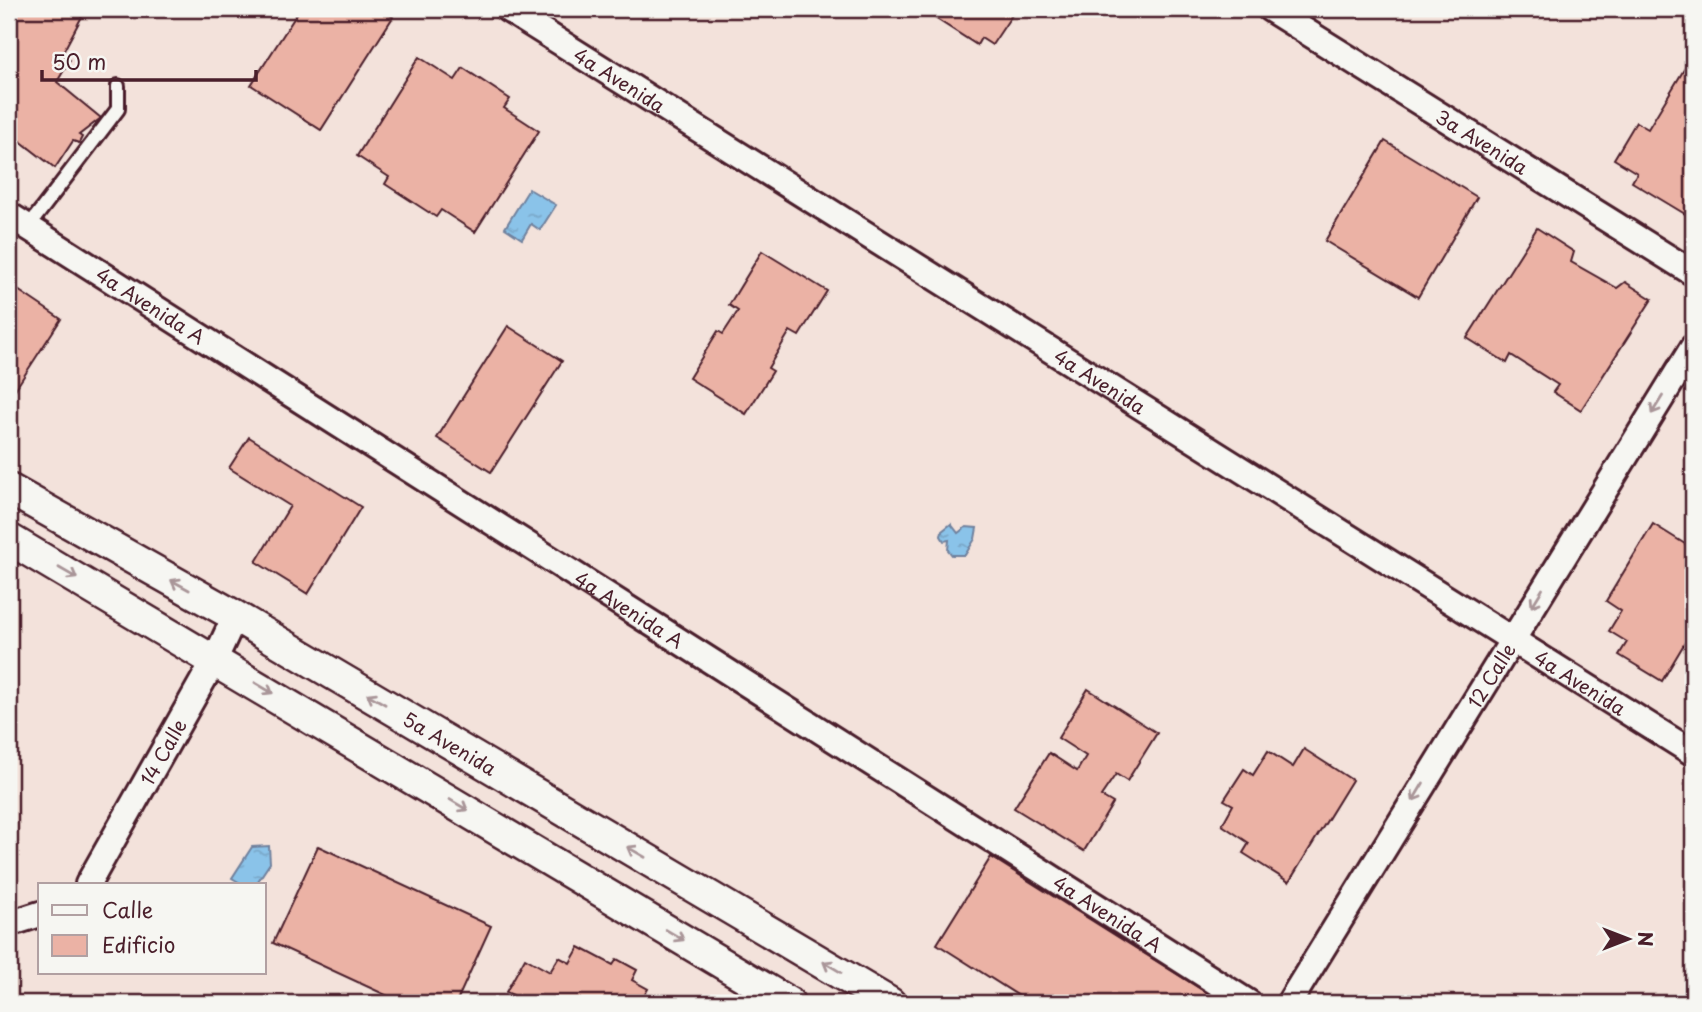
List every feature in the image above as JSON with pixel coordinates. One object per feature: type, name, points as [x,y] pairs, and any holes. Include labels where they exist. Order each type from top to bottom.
[{"type":"street","name":"4a Avenida","points":[[507,9],[1693,753]]},
{"type":"street","name":"3a Avenida","points":[[1270,9],[1693,273]]},
{"type":"street","name":"4a Avenida A","points":[[18,221],[1250,1003]]},
{"type":"street","name":"12 Calle","points":[[1289,1003],[1693,347]]},
{"type":"street","name":"5a Avenida","points":[[9,489],[235,616],[890,1003]]},
{"type":"street","points":[[9,539],[215,659],[789,1003]]},
{"type":"street","name":"14 Calle","points":[[89,883],[215,659],[235,616]]},
{"type":"street","points":[[9,918],[18,921],[38,915]]},
{"type":"lane","points":[[18,221],[118,109],[118,86]]},
{"type":"water","points":[[529,189],[556,205],[540,230],[531,224],[522,239],[505,228]]},
{"type":"water","points":[[951,524],[958,533],[966,527],[977,528],[975,539],[965,555],[952,555],[948,550],[949,540],[944,541],[941,536],[942,531]]},
{"type":"water","points":[[269,846],[270,863],[257,883],[240,883],[232,878],[252,847]]},
{"type":"building","points":[[9,9],[86,9],[62,54],[70,60],[57,82],[101,118],[79,135],[82,137],[79,143],[73,141],[55,168],[20,141],[17,145],[9,138]]},
{"type":"building","points":[[300,9],[380,9],[393,17],[321,130],[251,85]]},
{"type":"building","points":[[921,9],[1016,9],[992,45],[981,38],[977,45]]},
{"type":"building","points":[[419,57],[455,80],[463,68],[510,99],[504,108],[539,131],[475,232],[441,210],[436,217],[385,184],[389,177],[357,156]]},
{"type":"building","points":[[1685,68],[1693,73],[1693,213],[1690,217],[1632,182],[1637,173],[1614,159],[1636,122],[1648,129]]},
{"type":"building","points":[[1385,141],[1477,197],[1418,297],[1325,241]]},
{"type":"building","points":[[1537,228],[1574,252],[1571,262],[1617,288],[1625,282],[1652,299],[1581,410],[1553,392],[1558,385],[1511,355],[1507,363],[1467,338]]},
{"type":"building","points":[[762,251],[827,291],[799,336],[790,331],[768,368],[773,371],[746,414],[689,378],[718,331],[723,334],[738,311],[729,305]]},
{"type":"building","points":[[9,284],[61,319],[9,399]]},
{"type":"building","points":[[508,326],[562,361],[491,472],[437,438]]},
{"type":"building","points":[[249,437],[361,507],[308,594],[256,562],[290,506],[229,468]]},
{"type":"building","points":[[1653,524],[1693,549],[1693,629],[1662,681],[1619,655],[1627,642],[1609,631],[1621,611],[1606,601]]},
{"type":"building","points":[[1088,689],[1157,733],[1127,781],[1116,774],[1101,796],[1113,803],[1084,851],[1014,808],[1049,753],[1077,771],[1086,756],[1058,738]]},
{"type":"building","points":[[1304,749],[1352,780],[1289,882],[1243,853],[1249,843],[1222,825],[1233,805],[1224,800],[1244,769],[1253,775],[1268,751],[1293,767]]},
{"type":"building","points":[[318,846],[491,926],[456,1003],[403,1003],[273,943]]},
{"type":"building","points":[[991,857],[1223,1003],[1030,1003],[937,944]]},
{"type":"building","points":[[579,947],[613,965],[617,959],[637,970],[632,980],[648,989],[640,1003],[508,1003],[513,995],[506,992],[525,958],[550,972],[559,957],[570,963]]}]
